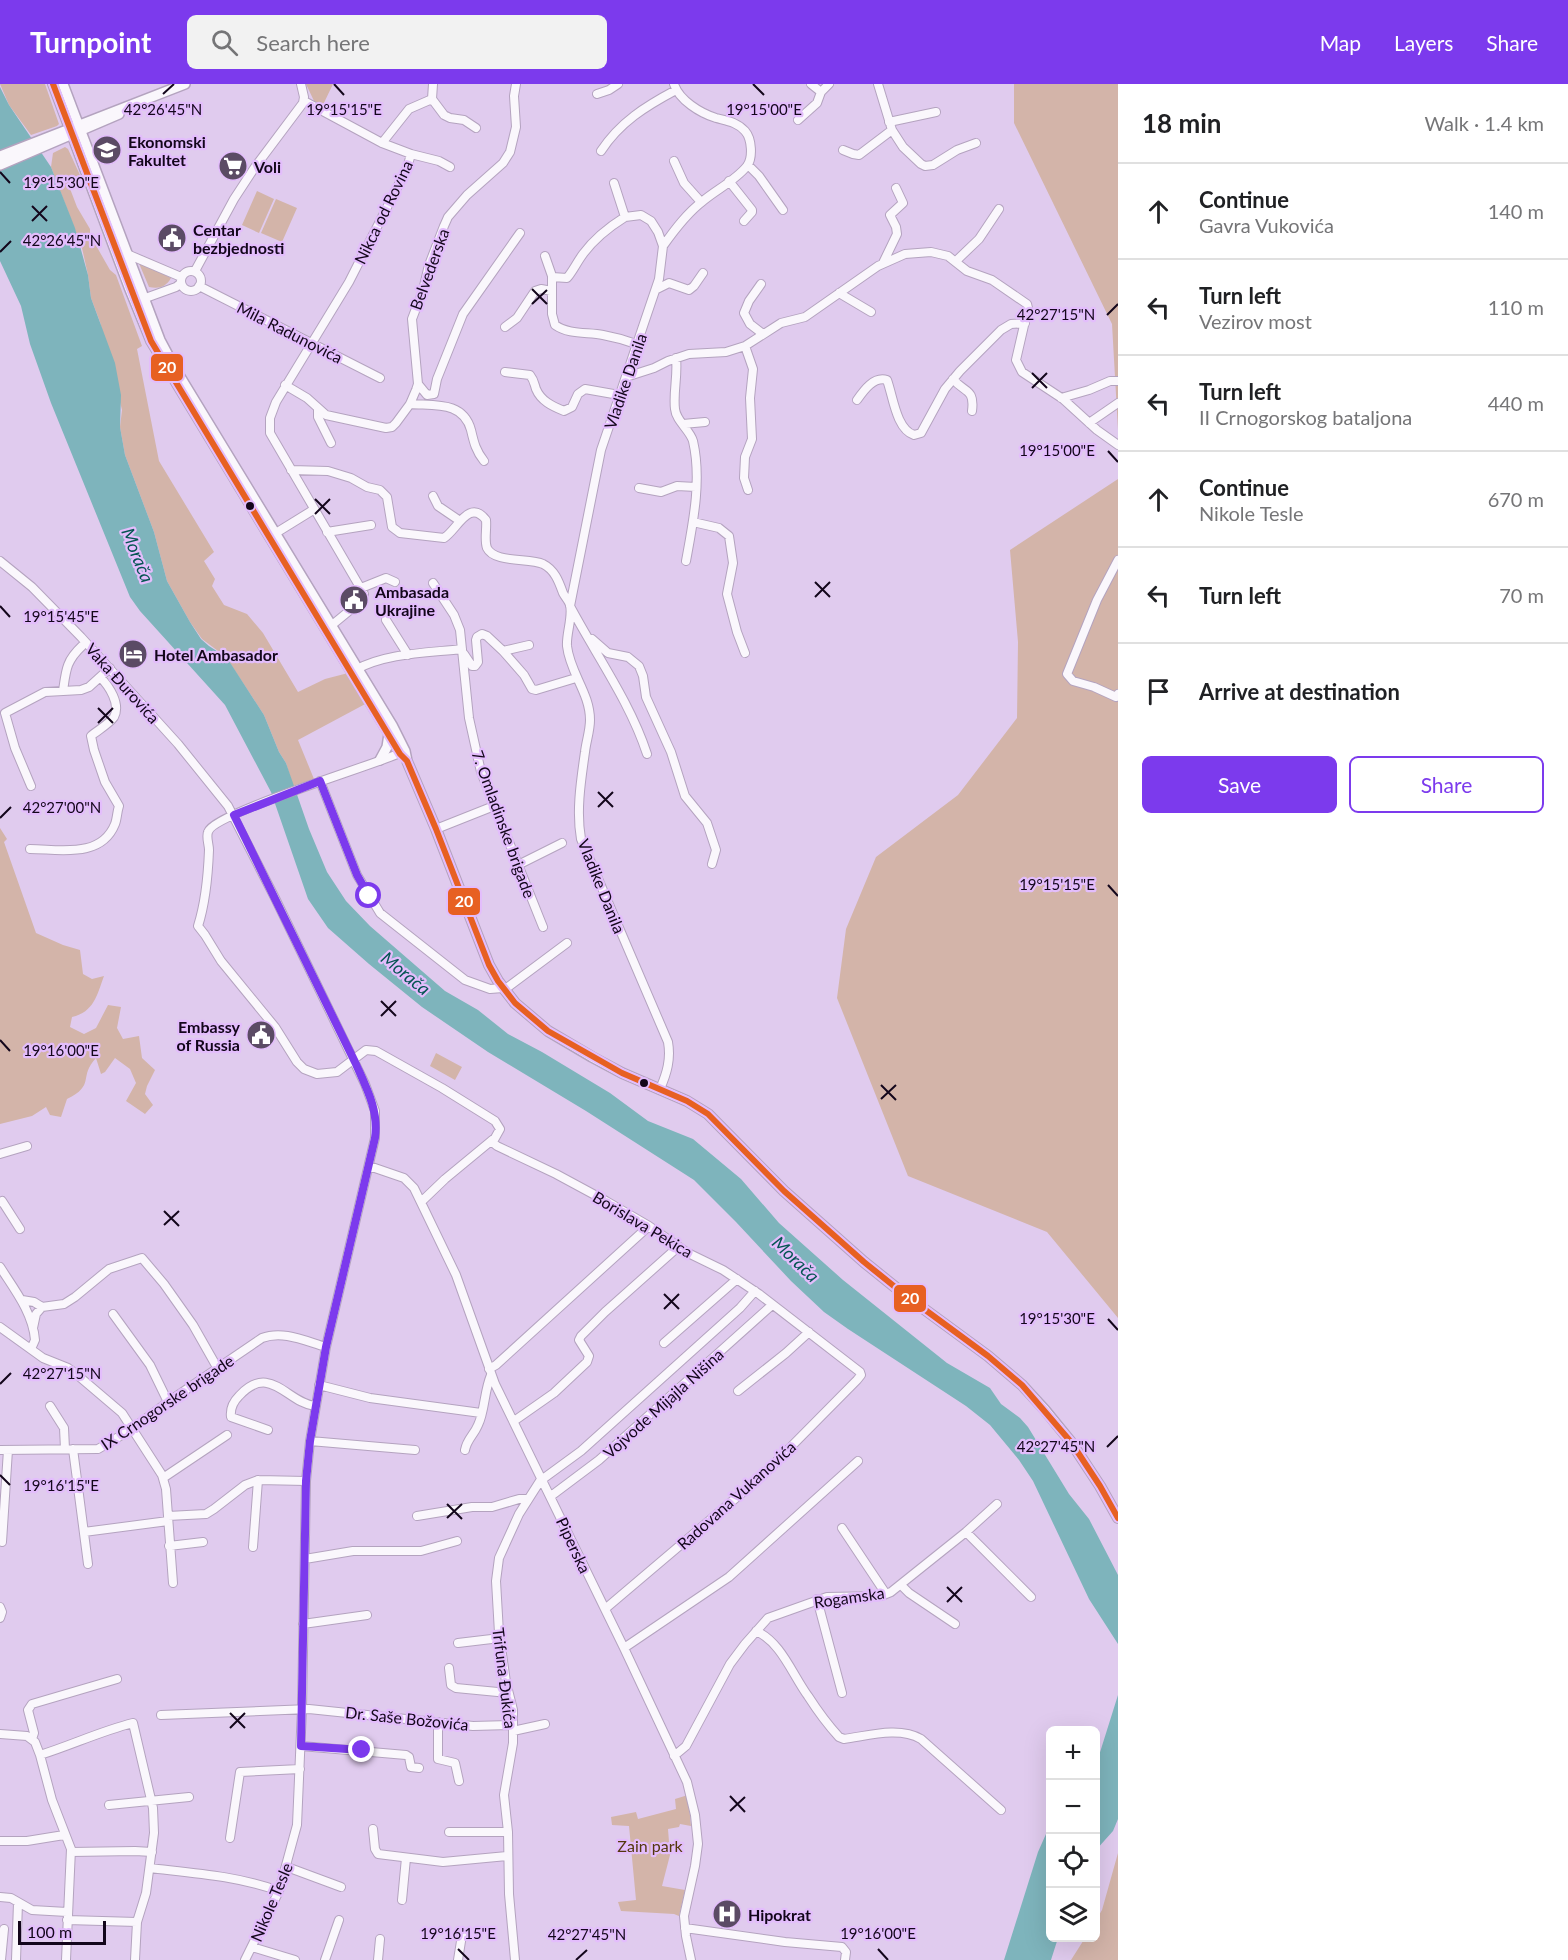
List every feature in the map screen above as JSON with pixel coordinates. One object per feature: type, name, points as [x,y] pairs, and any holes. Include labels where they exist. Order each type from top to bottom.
[{"type":"main road","points":[[53,84],[75,129],[127,254],[140,300]]},
{"type":"main road","points":[[63,84],[75,129],[159,356],[272,535],[404,755],[436,829],[489,965],[503,989],[522,1010],[555,1035],[610,1068],[691,1102],[707,1113],[779,1186],[867,1264],[1017,1380],[1049,1414],[1071,1442],[1118,1518]]},
{"type":"main road","points":[[0,165],[75,129],[185,84]]},
{"type":"main road","points":[[0,156],[57,137]]},
{"type":"main road","points":[[272,535],[332,625],[354,671]]},
{"type":"main road","points":[[380,760],[387,747],[390,730]]},
{"type":"street","points":[[195,271],[234,199],[304,101],[301,84]]},
{"type":"street","points":[[433,84],[432,99],[444,115],[464,120],[476,128]]},
{"type":"street","name":"Belvederska","points":[[285,385],[307,398],[326,415],[389,428],[411,404],[418,384],[412,319],[429,265],[448,218],[467,195],[503,163],[510,152],[516,127],[514,96],[516,84]]},
{"type":"street","points":[[597,94],[618,84]]},
{"type":"street","points":[[811,84],[821,92]]},
{"type":"street","points":[[798,120],[817,103],[821,92],[829,84]]},
{"type":"street","points":[[879,84],[891,126],[903,147],[925,166],[933,165],[957,150],[976,143]]},
{"type":"street","points":[[601,151],[619,128],[675,87],[692,105],[707,114],[732,122],[742,129],[750,140],[748,165],[684,218],[663,246]]},
{"type":"street","points":[[382,143],[410,110],[432,99]]},
{"type":"street","name":"Nikca od Rovina","points":[[304,101],[382,143],[411,154],[407,168],[349,282],[271,411],[270,433],[313,510],[361,588]]},
{"type":"street","points":[[843,150],[860,154],[891,126],[936,112]]},
{"type":"street","points":[[411,154],[439,161],[450,167]]},
{"type":"street","points":[[675,161],[684,183],[702,202]]},
{"type":"street","points":[[748,165],[759,176],[783,210]]},
{"type":"street","points":[[729,181],[752,210],[744,221]]},
{"type":"street","points":[[614,183],[625,216]]},
{"type":"street","points":[[883,263],[897,234],[890,215],[903,203],[896,188]]},
{"type":"street","points":[[956,261],[979,239],[999,209]]},
{"type":"street","points":[[552,277],[569,276],[588,248],[601,234],[625,216],[642,215],[647,218],[655,226],[663,246]]},
{"type":"street","points":[[418,384],[427,395],[434,394],[437,379],[463,314],[520,233]]},
{"type":"street","name":"Vladike Danila","points":[[660,1089],[670,1058],[668,1042],[581,839],[580,802],[590,720],[587,700],[576,678],[567,642],[570,606],[602,450],[636,344],[657,289],[663,246]]},
{"type":"street","points":[[626,377],[689,354],[726,352],[745,346],[781,323],[805,317],[895,257],[919,251],[939,253],[956,261],[967,271],[992,280],[1027,304],[1016,360],[1019,368],[1061,398],[1118,445]]},
{"type":"street","points":[[127,254],[181,280],[188,290],[200,286],[200,276],[195,271],[187,271],[181,280],[176,287],[140,300]]},
{"type":"street","points":[[545,256],[552,277],[553,321],[559,328],[574,333],[604,335],[636,344]]},
{"type":"street","points":[[657,289],[669,283],[689,290],[703,273]]},
{"type":"street","points":[[761,284],[744,313],[750,324],[763,334]]},
{"type":"street","name":"Mila Radunovića","points":[[200,286],[380,378]]},
{"type":"street","points":[[505,327],[517,318],[535,291],[541,289],[552,291]]},
{"type":"street","points":[[840,293],[871,312]]},
{"type":"street","points":[[857,400],[877,379],[887,380],[899,419],[905,430],[914,435],[921,433],[953,378],[1001,330],[1011,324],[1025,323]]},
{"type":"street","points":[[745,346],[753,369],[750,398],[752,440],[745,457],[744,478],[748,490]]},
{"type":"street","points":[[676,358],[678,372],[675,410],[693,439],[696,487],[686,561]]},
{"type":"street","points":[[505,372],[530,375],[543,400],[564,411],[573,407],[578,394],[585,389],[619,395]]},
{"type":"street","points":[[953,378],[970,392],[973,403],[972,411]]},
{"type":"street","points":[[1061,398],[1110,381],[1118,381]]},
{"type":"street","points":[[1089,423],[1118,403]]},
{"type":"street","points":[[411,404],[441,406],[459,411],[468,422],[474,447],[484,461]]},
{"type":"street","points":[[318,409],[318,417],[330,443]]},
{"type":"street","points":[[683,424],[705,422]]},
{"type":"street","points":[[291,470],[328,471],[380,490],[387,498],[394,530],[400,533],[444,538],[460,521],[438,506],[433,496]]},
{"type":"street","points":[[639,488],[661,492],[677,486],[696,487]]},
{"type":"street","points":[[272,535],[313,510]]},
{"type":"street","name":"Vladike Danila","points":[[460,521],[471,513],[482,515],[486,520],[486,542],[489,551],[498,556],[534,561],[546,566],[556,576],[570,606]]},
{"type":"street","points":[[693,522],[719,528],[729,536],[733,563],[727,594],[745,653]]},
{"type":"street","points":[[327,532],[371,525]]},
{"type":"street","name":"Vaka Đurovića","points":[[0,561],[51,606],[110,668],[178,744],[234,815],[354,1060]]},
{"type":"street","points":[[1118,561],[1097,600],[1067,674],[1073,681],[1116,697],[1118,694]]},
{"type":"street","points":[[332,625],[360,602],[364,594],[361,588],[386,578],[395,582]]},
{"type":"street","name":"7. Omladinske brigade","points":[[433,583],[458,625],[469,718],[476,753],[494,807],[543,927]]},
{"type":"street","points":[[570,606],[615,687],[643,741],[647,754]]},
{"type":"street","points":[[386,620],[408,655]]},
{"type":"street","points":[[582,630],[603,649],[632,658],[639,666],[646,697],[671,752],[685,796],[707,823],[716,850],[712,864]]},
{"type":"street","points":[[354,671],[372,663],[408,655],[462,651],[472,666],[478,662],[476,640],[482,634],[503,651],[524,675],[532,689],[536,690],[576,678]]},
{"type":"street","points":[[503,651],[529,645]]},
{"type":"street","points":[[63,691],[69,658],[82,646]]},
{"type":"street","points":[[31,786],[15,748],[5,714],[45,692],[81,690],[89,687],[110,668]]},
{"type":"street","points":[[30,849],[85,850],[98,845],[106,838],[114,825],[118,806],[105,782],[91,736],[113,719],[116,710],[114,697],[100,677]]},
{"type":"street","points":[[404,755],[380,760],[318,782],[234,815],[218,822],[208,830],[206,894],[204,910],[198,926],[221,961],[275,1027],[304,1069],[317,1074],[337,1072],[366,1050],[374,1050],[442,1088],[498,1124],[499,1132],[491,1141],[421,1202]]},
{"type":"street","points":[[318,782],[357,875],[380,913],[465,980],[487,989],[503,989],[567,943]]},
{"type":"street","points":[[436,829],[494,807]]},
{"type":"street","points":[[518,865],[562,843]]},
{"type":"street","name":"Nikole Tesle","points":[[245,1960],[279,1891],[297,1825],[302,1709],[306,1481],[310,1441],[326,1347],[375,1138],[376,1119],[371,1098],[354,1060]]},
{"type":"street","name":"Borislava Pekica","points":[[491,1141],[649,1226],[678,1247],[712,1263],[755,1291],[858,1369],[861,1375]]},
{"type":"street","points":[[0,1154],[27,1146]]},
{"type":"street","name":"Piperska","points":[[369,1166],[408,1181],[414,1188],[456,1275],[490,1372],[687,1782],[697,1832],[697,1857],[684,1917],[691,1960]]},
{"type":"street","points":[[0,1202],[2,1201],[20,1229]]},
{"type":"street","points":[[465,1450],[468,1440],[478,1425],[490,1372],[649,1226]]},
{"type":"street","points":[[514,1421],[554,1393],[587,1362],[589,1356],[579,1340],[581,1336],[678,1247]]},
{"type":"street","points":[[22,1300],[34,1302],[42,1307],[64,1304],[109,1269],[142,1258],[193,1325],[218,1369]]},
{"type":"street","points":[[0,1268],[22,1300],[33,1328],[35,1340],[31,1349]]},
{"type":"street","points":[[664,1343],[737,1279]]},
{"type":"street","name":"Trifuna Đukića","points":[[515,1960],[504,1795],[513,1728],[513,1710],[508,1693],[500,1638],[496,1565],[527,1499],[543,1479],[581,1451],[740,1308],[755,1291]]},
{"type":"street","name":"Vojvode Mijajla Nišina","points":[[551,1496],[599,1460],[772,1305]]},
{"type":"street","points":[[33,1328],[36,1314],[42,1307]]},
{"type":"street","points":[[113,1314],[145,1358],[168,1401]]},
{"type":"street","points":[[0,1327],[31,1349],[75,1373],[122,1413],[163,1478],[166,1490],[172,1583]]},
{"type":"street","points":[[738,1391],[808,1332]]},
{"type":"street","name":"IX Crnogorske brigade","points":[[4,1450],[98,1449],[132,1429],[168,1401],[260,1340],[273,1334],[281,1334],[326,1347]]},
{"type":"street","name":"Radovana Vukanovića","points":[[605,1609],[763,1475],[861,1375]]},
{"type":"street","points":[[268,1430],[231,1417],[235,1400],[248,1387],[271,1384],[304,1404],[315,1406]]},
{"type":"street","points":[[319,1384],[370,1398],[481,1413]]},
{"type":"street","points":[[50,1406],[64,1428],[88,1564]]},
{"type":"street","points":[[163,1478],[227,1435]]},
{"type":"street","points":[[310,1441],[415,1450]]},
{"type":"street","points":[[2,1542],[4,1450]]},
{"type":"street","points":[[624,1648],[729,1577],[858,1461]]},
{"type":"street","points":[[84,1532],[206,1514],[245,1485],[258,1480],[306,1481]]},
{"type":"street","points":[[253,1547],[258,1480]]},
{"type":"street","points":[[417,1516],[472,1507],[492,1507],[523,1498],[527,1499]]},
{"type":"street","name":"Rogamska","points":[[674,1756],[686,1746],[730,1664],[771,1616],[827,1597],[886,1594],[901,1585],[997,1504]]},
{"type":"street","points":[[843,1528],[886,1594]]},
{"type":"street","points":[[966,1532],[1031,1597]]},
{"type":"street","points":[[305,1559],[353,1551],[421,1551],[457,1541]]},
{"type":"street","points":[[169,1546],[203,1542]]},
{"type":"street","points":[[901,1585],[909,1593],[955,1624]]},
{"type":"street","points":[[817,1599],[842,1693]]},
{"type":"street","points":[[0,1606],[2,1612],[0,1618]]},
{"type":"street","points":[[303,1624],[367,1615]]},
{"type":"street","points":[[756,1631],[765,1635],[777,1648],[808,1696],[839,1737],[844,1739],[895,1733],[915,1736],[1001,1810]]},
{"type":"street","points":[[458,1643],[500,1638]]},
{"type":"street","points":[[449,1668],[451,1685],[456,1688],[508,1693]]},
{"type":"street","points":[[32,1739],[34,1733],[28,1710],[32,1704],[117,1679]]},
{"type":"street","name":"Dr. Saše Božovića","points":[[161,1715],[302,1709],[513,1728],[545,1724]]},
{"type":"street","points":[[40,1755],[133,1722],[151,1801],[154,1833],[146,1893],[137,1922],[135,1960]]},
{"type":"street","points":[[438,1722],[438,1759],[455,1763],[459,1781]]},
{"type":"street","points":[[0,1734],[27,1736],[32,1739],[40,1755],[52,1800],[71,1852],[66,1960]]},
{"type":"street","points":[[301,1746],[406,1755],[409,1757],[411,1767],[419,1768]]},
{"type":"street","points":[[230,1838],[240,1772],[300,1769]]},
{"type":"street","points":[[109,1805],[189,1797]]},
{"type":"street","points":[[373,1829],[375,1849],[378,1854],[442,1862],[507,1857]]},
{"type":"street","points":[[449,1832],[508,1832]]},
{"type":"street","points":[[0,1841],[27,1841],[64,1835]]},
{"type":"street","points":[[71,1852],[152,1852]]},
{"type":"street","points":[[402,1900],[406,1858]]},
{"type":"street","points":[[287,1867],[342,1887]]},
{"type":"street","points":[[150,1868],[230,1879],[279,1891]]},
{"type":"street","points":[[3,1897],[21,1900],[32,1910],[67,1916],[137,1922]]},
{"type":"street","points":[[4,1929],[1,1958],[17,1960],[21,1900]]},
{"type":"street","points":[[325,1960],[339,1920]]},
{"type":"street","points":[[685,1928],[785,1942],[842,1947],[846,1952],[845,1960]]},
{"type":"street","points":[[458,1960],[462,1935]]},
{"type":"street","points":[[378,1960],[380,1939]]},
{"type":"street","points":[[252,1947],[295,1960]]},
{"type":"green space","points":[[0,84],[45,84],[59,124],[31,135],[9,105]]},
{"type":"green space","points":[[306,84],[333,84],[322,107],[314,101]]},
{"type":"green space","points":[[1014,84],[1118,84],[1118,430],[1112,324],[1014,123]]},
{"type":"green space","points":[[65,147],[80,175],[73,178],[69,186],[77,207],[110,270],[116,275],[142,346],[137,349],[159,461],[214,552],[204,561],[215,579],[212,586],[224,605],[247,614],[263,633],[298,692],[325,679],[352,672],[369,702],[298,740],[314,779],[293,786],[286,763],[264,715],[226,657],[202,639],[167,581],[154,532],[125,455],[120,427],[122,410],[100,322],[91,298],[82,248],[51,167],[53,153]]},
{"type":"green space","points":[[257,191],[274,199],[259,233],[242,225]]},
{"type":"green space","points":[[276,199],[297,208],[282,242],[261,233]]},
{"type":"green space","points":[[138,261],[171,278],[162,287],[149,287]]},
{"type":"green space","points":[[1118,479],[1118,1318],[1047,1232],[908,1176],[837,998],[846,929],[876,857],[958,795],[1017,718],[1018,642],[1010,550]]},
{"type":"green space","points":[[0,828],[7,839],[4,842],[36,933],[80,950],[83,974],[92,979],[104,976],[94,1002],[85,1011],[72,1017],[70,1027],[84,1034],[96,1028],[108,1005],[121,1007],[117,1028],[123,1039],[139,1036],[142,1058],[155,1070],[145,1094],[153,1105],[145,1114],[126,1101],[136,1083],[130,1069],[115,1058],[101,1074],[96,1058],[88,1070],[84,1085],[76,1094],[67,1099],[61,1117],[50,1115],[46,1107],[32,1116],[0,1124]]},
{"type":"green space","points":[[436,1053],[462,1067],[455,1080],[430,1066]]},
{"type":"green space","name":"Zain park","points":[[688,1795],[691,1826],[680,1824],[679,1827],[668,1829],[670,1855],[662,1886],[685,1890],[679,1916],[621,1911],[618,1902],[636,1900],[629,1826],[612,1825],[611,1817],[636,1812],[638,1819],[676,1809],[675,1799]]},
{"type":"green space","points":[[1118,1853],[1118,1960],[1071,1960],[1082,1942],[1100,1942],[1102,1910]]},
{"type":"water","name":"Morača","points":[[0,87],[9,105],[51,167],[75,228],[88,275],[91,298],[115,363],[121,395],[120,427],[125,455],[154,532],[167,581],[201,639],[226,657],[264,715],[286,763],[327,872],[346,901],[370,926],[445,991],[478,1010],[508,1034],[610,1093],[648,1121],[693,1139],[741,1179],[779,1223],[843,1280],[947,1363],[990,1388],[1001,1404],[1028,1427],[1069,1494],[1089,1519],[1118,1575],[1118,1644],[1089,1599],[1033,1481],[990,1425],[966,1406],[824,1312],[694,1180],[488,1052],[422,1007],[328,928],[308,899],[271,792],[225,705],[130,597],[51,403],[30,344],[21,306],[0,261]]},
{"type":"water","points":[[1118,1695],[1118,1819],[1113,1831],[1100,1846],[1100,1780],[1100,1752]]},
{"type":"water","points":[[1046,1834],[1046,1942],[1057,1942],[1051,1960],[1004,1960],[1038,1852]]},
{"type":"transit line","name":"20","points":[[53,84],[151,341],[400,754],[407,761],[489,965],[498,981],[515,1003],[548,1031],[622,1073],[687,1101],[708,1114],[784,1191],[864,1262],[988,1356],[1022,1385],[1071,1442],[1118,1518]]},
{"type":"place","name":"Ekonomski Fakultet","points":[[107,150]]},
{"type":"place","name":"Voli","points":[[233,166]]},
{"type":"place","name":"Centar bezbjednosti","points":[[172,238]]},
{"type":"place","name":"Ambasada Ukrajine","points":[[354,600]]},
{"type":"place","name":"Hotel Ambasador","points":[[133,654]]},
{"type":"place","name":"Embassy of Russia","points":[[261,1035]]},
{"type":"place","name":"Hipokrat","points":[[727,1914]]},
{"type":"route","points":[[362,1750],[301,1746],[303,1624],[306,1481],[310,1441],[323,1360],[375,1138],[375,1111],[355,1062],[234,815],[320,781],[357,875],[369,896]]}]
